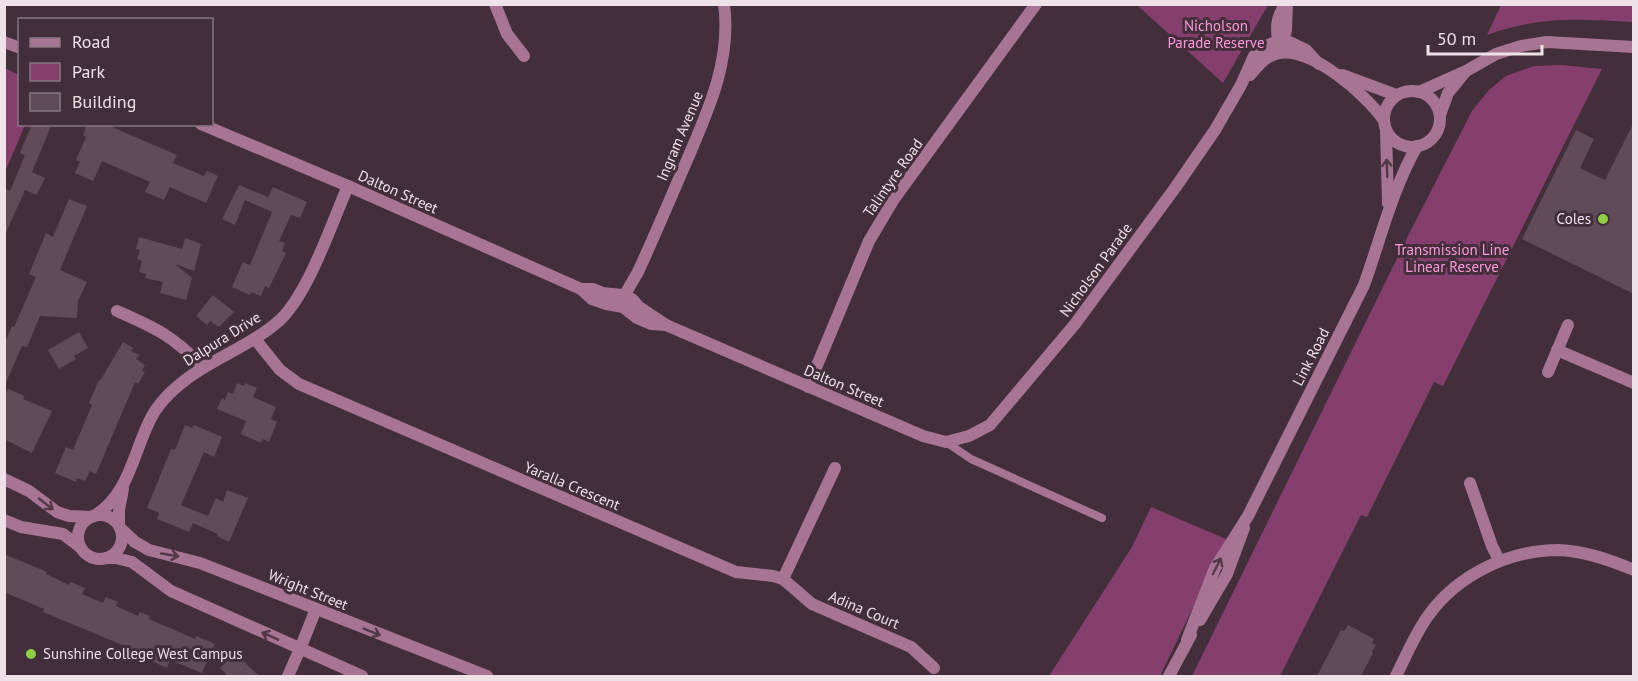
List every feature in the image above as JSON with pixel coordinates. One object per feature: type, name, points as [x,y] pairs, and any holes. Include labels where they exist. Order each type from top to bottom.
[{"type":"street","points":[[495,4],[507,34],[524,56]]},
{"type":"street","name":"Ingram Avenue","points":[[626,300],[712,100],[721,69],[725,42],[724,4]]},
{"type":"street","name":"Talintyre Road","points":[[808,387],[869,241],[894,199],[1036,4]]},
{"type":"street","points":[[1287,4],[1279,13],[1277,20],[1280,45],[1293,55],[1319,64],[1333,72],[1369,101],[1391,138],[1398,144],[1408,147],[1417,146],[1432,138],[1440,123],[1440,115],[1448,93],[1466,71]]},
{"type":"street","points":[[1419,92],[1466,71],[1496,54],[1521,46],[1547,42],[1634,47]]},
{"type":"street","name":"Nicholson Parade","points":[[946,442],[969,436],[990,424],[1076,324],[1175,188],[1215,130],[1241,85],[1280,45]]},
{"type":"street","points":[[1333,72],[1396,95]]},
{"type":"street","points":[[1384,124],[1389,101],[1396,95],[1411,90],[1433,100],[1440,115]]},
{"type":"street","name":"Link Road","points":[[1384,124],[1388,207]]},
{"type":"street","name":"Dalton Street","points":[[206,126],[581,289],[593,289],[626,300],[666,325],[923,436],[946,442]]},
{"type":"street","name":"Link Road","points":[[1169,676],[1187,640],[1227,574],[1248,516],[1364,285],[1388,207],[1417,146]]},
{"type":"street","name":"Dalpura Drive","points":[[93,517],[108,506],[124,482],[155,411],[177,387],[203,367],[255,339],[280,319],[294,303],[305,285],[348,186]]},
{"type":"street","points":[[117,311],[156,328],[175,340],[203,367]]},
{"type":"street","points":[[1548,372],[1568,325]]},
{"type":"street","name":"Yaralla Crescent","points":[[255,339],[280,370],[299,384],[322,395],[736,572],[783,579]]},
{"type":"street","points":[[1557,350],[1634,383]]},
{"type":"street","points":[[783,579],[835,468]]},
{"type":"street","points":[[4,479],[29,491],[57,512],[69,516],[108,516],[119,526],[121,544],[116,553],[106,558]]},
{"type":"street","name":"Dalpura Drive","points":[[119,526],[119,506],[124,482]]},
{"type":"street","points":[[1470,483],[1499,560]]},
{"type":"street","points":[[83,550],[79,541],[79,532],[83,523],[93,517]]},
{"type":"street","points":[[4,520],[21,527],[63,534],[96,558],[117,558],[132,562],[171,591],[362,676]]},
{"type":"street","name":"Wright Street","points":[[119,526],[135,542],[149,550],[200,563],[487,676]]},
{"type":"street","points":[[1396,676],[1428,615],[1471,575],[1499,560],[1541,551],[1560,550],[1601,557],[1634,570]]},
{"type":"street","name":"Adina Court","points":[[783,579],[812,604],[911,647],[933,668]]},
{"type":"street","points":[[288,676],[316,609]]},
{"type":"lane","points":[[946,442],[971,459],[1102,518]]},
{"type":"green space","name":"Nicholson Parade Reserve","points":[[1137,5],[1268,5],[1223,83]]},
{"type":"green space","points":[[1501,5],[1633,5],[1633,22],[1559,20],[1524,25],[1487,35]]},
{"type":"green space","name":"Transmission Line Linear Reserve","points":[[1562,65],[1602,69],[1443,386],[1434,382],[1367,517],[1361,515],[1280,676],[1192,676],[1410,232],[1472,111],[1489,90],[1506,76],[1534,66]]},
{"type":"green space","points":[[5,68],[18,74],[18,126],[25,126],[5,172]]},
{"type":"green space","points":[[1151,507],[1226,539],[1160,676],[1049,676],[1132,547]]},
{"type":"building","points":[[1634,122],[1634,294],[1522,239],[1576,130],[1594,139],[1580,168],[1605,180]]},
{"type":"building","points":[[31,126],[51,126],[32,172],[45,178],[37,195],[25,190],[4,237],[4,188],[10,191],[25,155],[20,153]]},
{"type":"building","points":[[86,126],[110,126],[177,155],[173,163],[204,176],[207,171],[218,176],[206,203],[170,187],[164,200],[145,192],[150,182],[102,161],[93,181],[75,173],[80,162],[76,160],[86,137],[83,135]]},
{"type":"building","points":[[239,185],[268,197],[273,187],[307,202],[300,218],[291,215],[279,241],[285,243],[282,251],[286,253],[269,288],[265,286],[261,296],[251,292],[250,295],[232,287],[243,262],[250,265],[272,212],[245,200],[235,225],[222,219]]},
{"type":"building","points":[[69,199],[87,206],[60,270],[87,282],[78,301],[77,318],[40,316],[27,347],[22,346],[4,387],[4,344],[36,277],[29,274],[46,233],[53,237]]},
{"type":"building","points":[[139,237],[182,249],[185,238],[201,244],[194,271],[175,264],[192,278],[186,300],[160,293],[163,282],[145,278],[146,274],[139,272],[142,261],[137,259],[140,250],[136,249]]},
{"type":"building","points":[[213,295],[234,312],[219,327],[210,321],[207,325],[196,316]]},
{"type":"building","points":[[79,332],[88,348],[74,356],[76,359],[59,369],[48,350]]},
{"type":"building","points":[[123,342],[133,348],[131,351],[139,355],[136,359],[145,365],[142,371],[145,372],[138,384],[135,382],[96,474],[90,471],[85,481],[77,478],[76,482],[55,473],[66,447],[73,450],[92,405],[89,403],[99,380]]},
{"type":"building","points":[[237,383],[244,386],[245,383],[257,388],[253,397],[276,407],[271,419],[277,422],[269,442],[263,439],[261,443],[241,434],[246,421],[217,409],[222,398],[225,400],[228,392],[233,394]]},
{"type":"building","points":[[8,389],[25,396],[23,399],[52,411],[32,453],[4,439],[4,398]]},
{"type":"building","points":[[185,425],[192,428],[194,425],[222,437],[214,457],[204,452],[181,505],[208,516],[216,498],[223,502],[227,490],[248,498],[229,542],[217,536],[218,534],[193,523],[189,532],[157,519],[159,513],[147,508],[171,449],[175,450]]},
{"type":"building","points":[[4,554],[47,572],[46,574],[69,585],[71,582],[85,588],[82,594],[103,603],[106,597],[118,602],[116,606],[138,616],[140,612],[150,616],[149,619],[195,639],[196,636],[215,644],[202,673],[170,660],[167,668],[138,655],[139,652],[43,612],[44,609],[4,592]]},
{"type":"building","points":[[1348,625],[1374,639],[1372,643],[1376,645],[1361,676],[1317,676],[1341,630],[1344,631]]},
{"type":"building","points":[[235,653],[259,676],[228,676],[220,668]]},
{"type":"place","name":"Coles","points":[[1603,219]]},
{"type":"place","name":"Sunshine College West Campus","points":[[31,654]]}]
